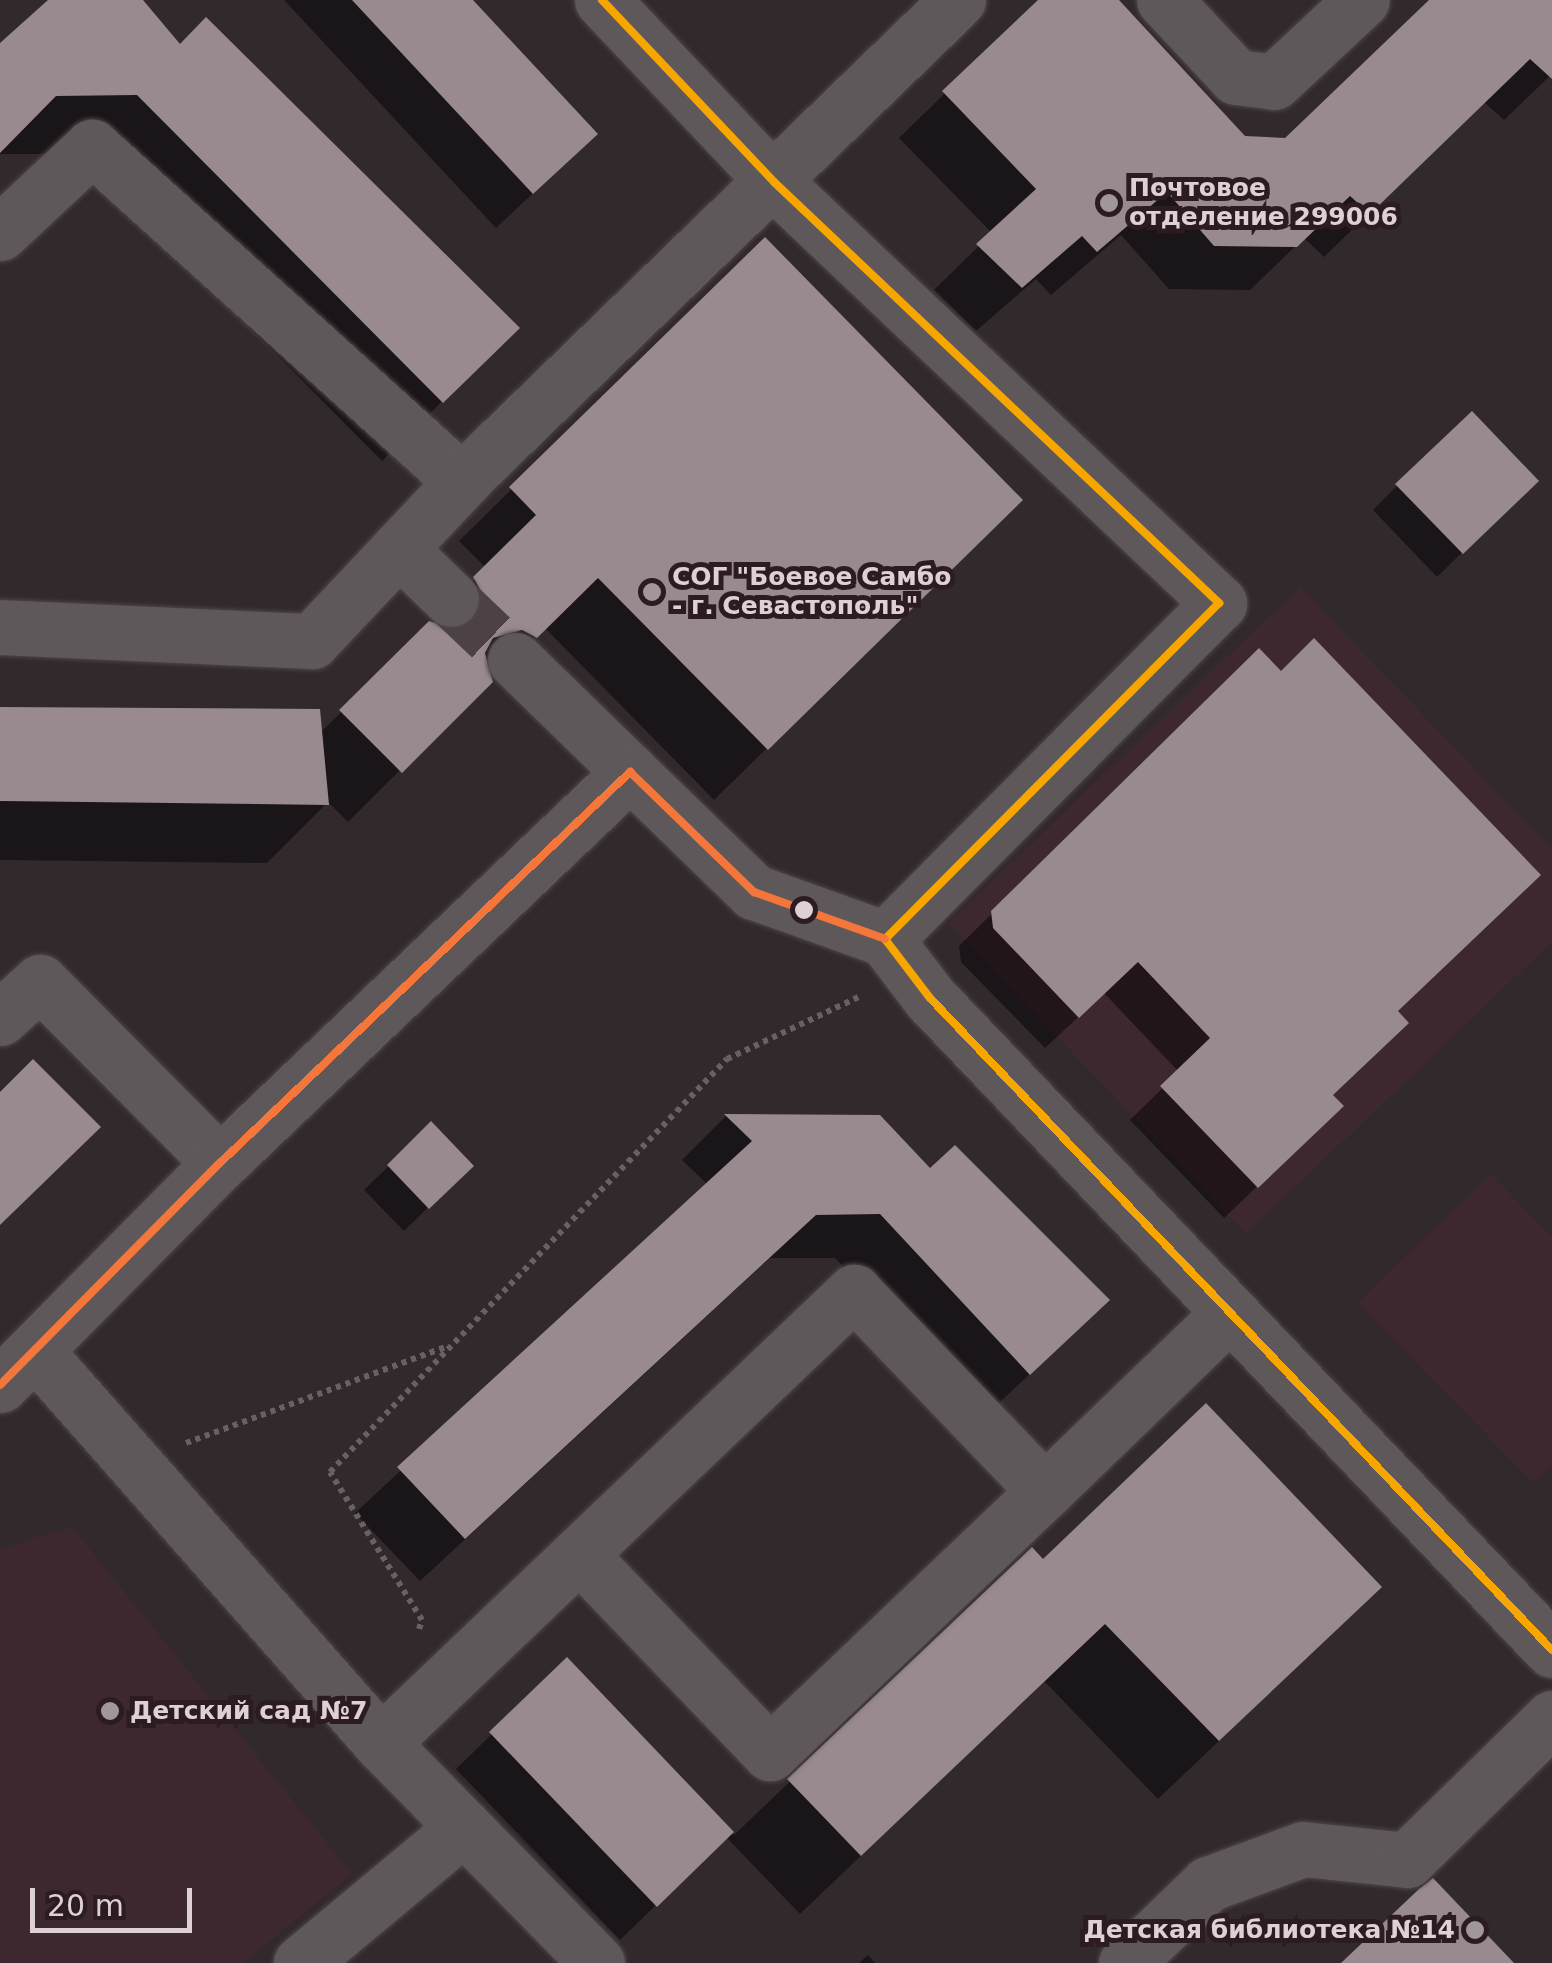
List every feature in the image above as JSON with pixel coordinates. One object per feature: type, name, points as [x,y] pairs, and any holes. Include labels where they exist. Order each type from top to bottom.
[{"type":"street","points":[[602,0],[774,182],[1218,603],[885,939]]},
{"type":"street","points":[[0,627],[312,641],[462,482],[958,0]]},
{"type":"street","points":[[1164,0],[1236,77],[1274,82],[1362,0]]},
{"type":"street","points":[[0,233],[92,147],[462,482]]},
{"type":"street","points":[[399,549],[451,599]]},
{"type":"street","points":[[514,660],[754,892],[885,939],[930,998],[1552,1650]]},
{"type":"street","points":[[598,1963],[382,1742],[135,1462],[18,1368],[220,1164],[630,772]]},
{"type":"street","points":[[0,1018],[40,982],[220,1164]]},
{"type":"street","points":[[382,1742],[854,1292],[1045,1491]]},
{"type":"street","points":[[579,1554],[770,1753],[1228,1314]]},
{"type":"street","points":[[1126,1963],[1208,1884],[1303,1849],[1407,1860],[1552,1718]]},
{"type":"street","points":[[302,1963],[464,1827]]},
{"type":"path","points":[[422,1620],[330,1472],[727,1060],[870,992]]},
{"type":"path","points":[[135,1462],[448,1347]]},
{"type":"shaded area","points":[[1300,587],[1552,849],[1552,942],[1246,1234],[948,923]]},
{"type":"shaded area","points":[[1491,1174],[1552,1237],[1552,1466],[1533,1483],[1358,1302]]},
{"type":"shaded area","name":"Детский сад №7","points":[[72,1527],[352,1874],[243,1963],[0,1963],[0,1549]]},
{"type":"building","points":[[48,0],[143,0],[180,44],[206,17],[520,328],[443,403],[137,95],[56,96],[0,153],[0,43]]},
{"type":"building","points":[[352,0],[473,0],[598,134],[533,194]]},
{"type":"building","points":[[1038,0],[1119,0],[1245,136],[1285,138],[1429,0],[1552,0],[1552,79],[1530,59],[1370,214],[1350,196],[1297,247],[1214,246],[1167,192],[1097,252],[1082,236],[1022,288],[976,244],[1036,189],[942,91]]},
{"type":"building","points":[[765,237],[1023,500],[768,750],[598,578],[537,638],[522,630],[493,638],[485,653],[493,682],[402,773],[339,710],[429,621],[459,629],[474,620],[481,591],[473,577],[536,515],[509,487]]},
{"type":"building","points":[[1472,411],[1539,481],[1463,554],[1395,484]]},
{"type":"building","points":[[1314,638],[1541,875],[1398,1011],[1409,1023],[1333,1095],[1344,1106],[1258,1188],[1160,1086],[1210,1038],[1138,962],[1079,1018],[993,928],[991,911],[1259,648],[1281,671]]},
{"type":"building","points":[[0,707],[320,709],[329,805],[0,801]]},
{"type":"building","points":[[33,1059],[101,1127],[0,1225],[0,1092]]},
{"type":"building","points":[[724,1114],[880,1115],[930,1168],[955,1145],[1110,1300],[1030,1375],[880,1214],[816,1215],[465,1539],[397,1467],[752,1141]]},
{"type":"building","points":[[431,1121],[474,1166],[429,1209],[387,1165]]},
{"type":"building","points":[[1206,1403],[1382,1587],[1219,1741],[1105,1624],[861,1856],[787,1779],[1032,1547],[1043,1559]]},
{"type":"building","points":[[567,1657],[734,1832],[657,1907],[489,1732]]},
{"type":"building","points":[[1433,1878],[1514,1963],[1341,1963],[1419,1889]]},
{"type":"tunnel","points":[[451,599],[515,660]]},
{"type":"transit line","points":[[602,0],[774,182],[1219,603],[885,939],[930,998],[1552,1650]]},
{"type":"transit line","points":[[0,1385],[220,1163],[630,772],[754,892],[885,939]]},
{"type":"place","name":"Почтовое отделение 299006","points":[[1109,203]]},
{"type":"place","name":"СОГ \"Боевое Самбо - г. Севастополь\"","points":[[652,592]]},
{"type":"place","name":"Детский сад №7","points":[[110,1711]]},
{"type":"place","name":"Детская библиотека №14","points":[[1475,1930]]}]
